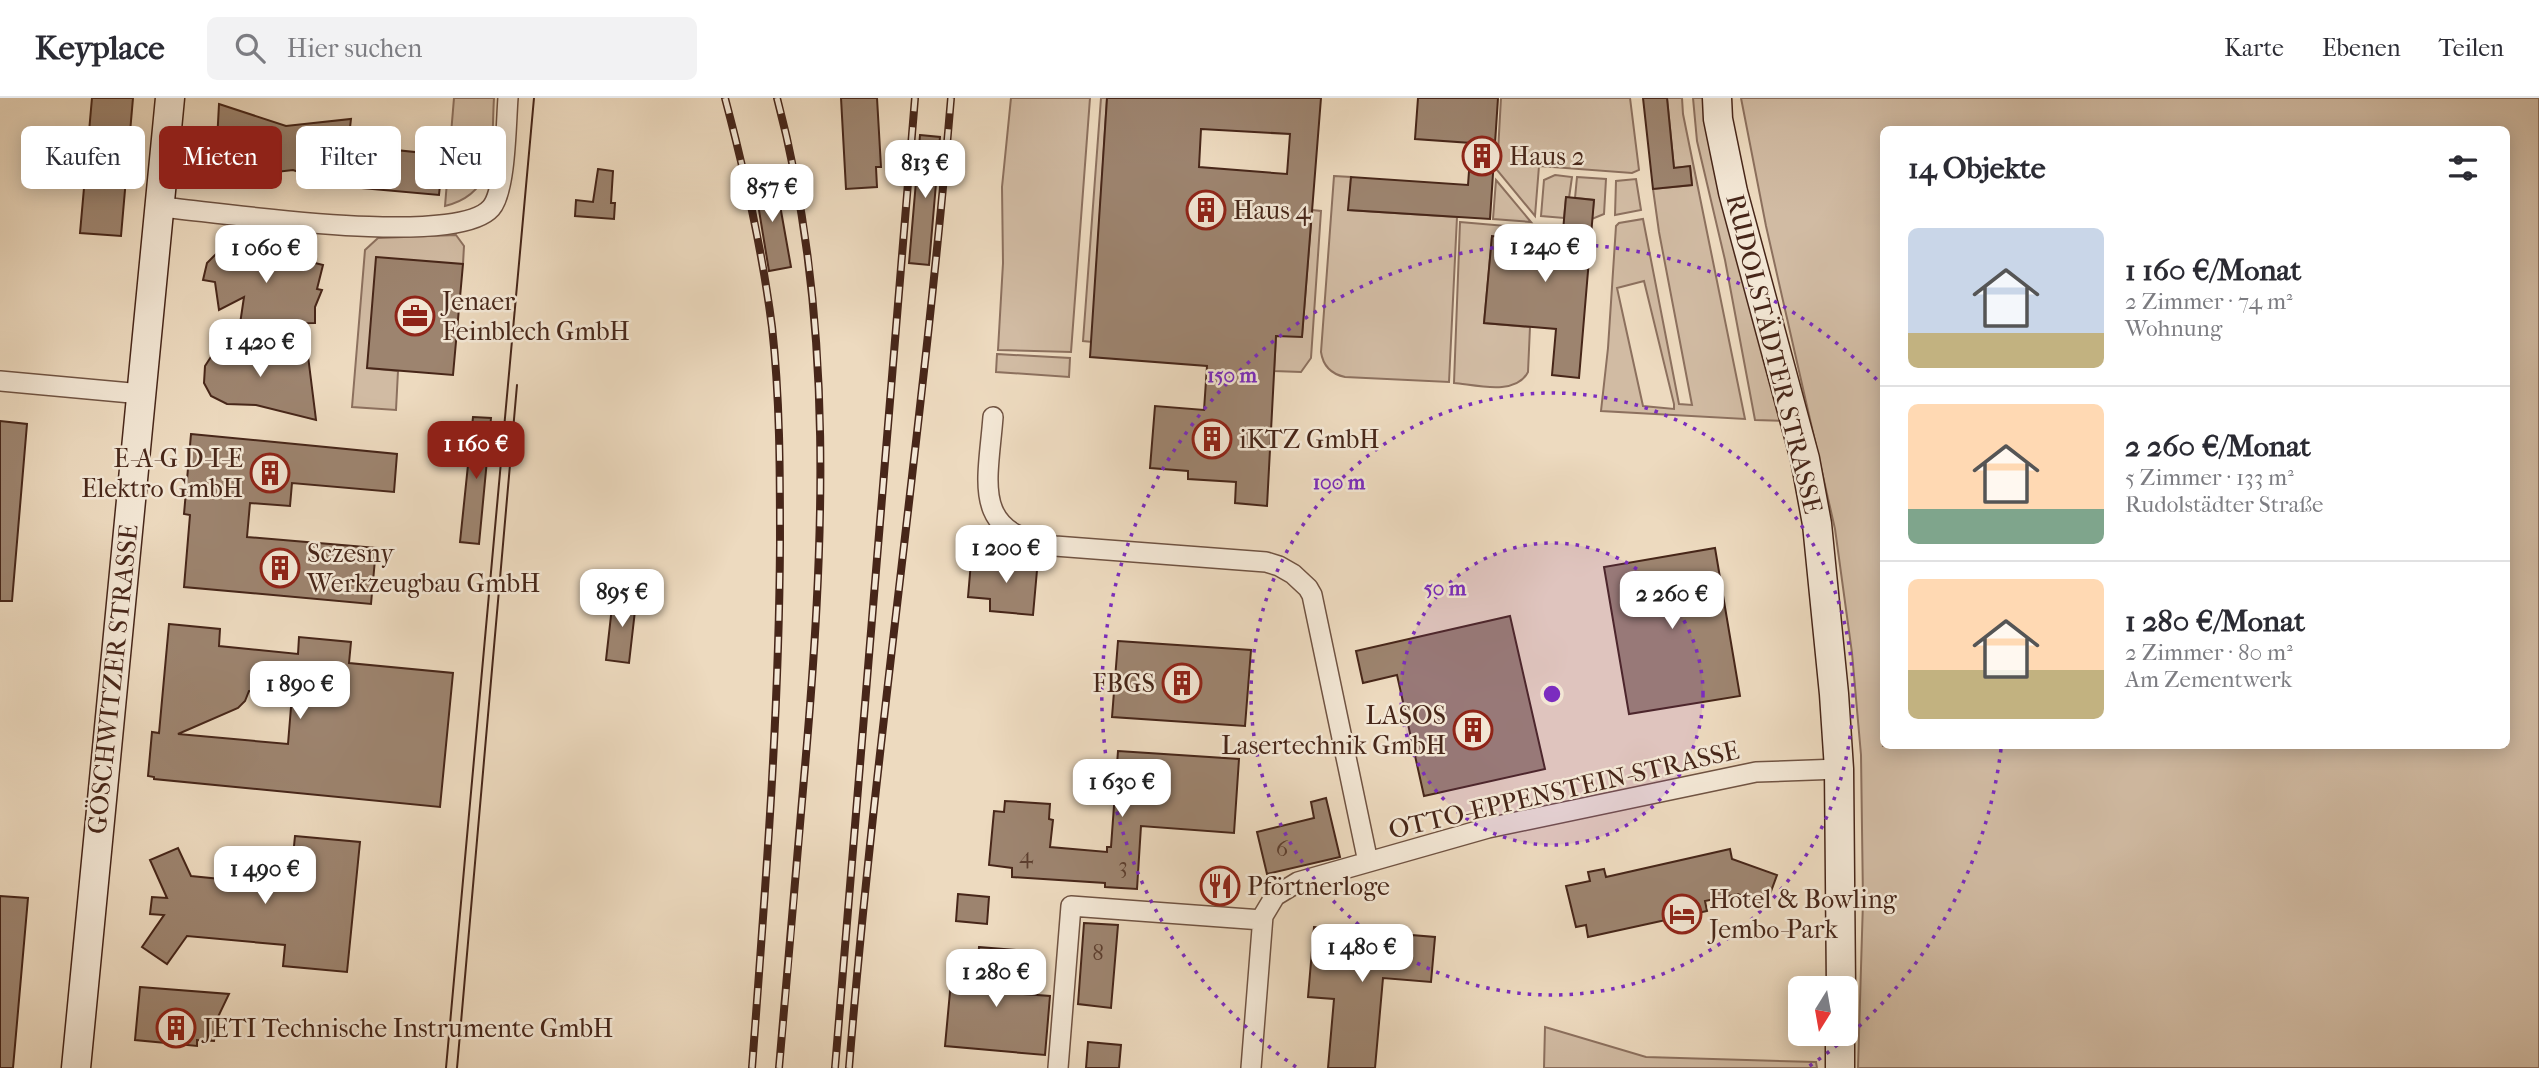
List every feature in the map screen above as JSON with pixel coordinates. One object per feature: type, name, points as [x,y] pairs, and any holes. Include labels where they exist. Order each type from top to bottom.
[{"type":"main road","name":"GÖSCHWITZER STRASSE","points":[[76,1068],[170,98]]},
{"type":"main road","name":"RUDOLSTÄDTER STRASSE","points":[[1717,98],[1718,118],[1733,192],[1805,458],[1815,510],[1835,694],[1839,769],[1841,976]]},
{"type":"main road","points":[[1840,1046],[1840,1068]]},
{"type":"street","points":[[160,207],[339,226],[430,226],[464,222],[490,209],[499,194],[508,98]]},
{"type":"street","points":[[0,381],[142,394]]},
{"type":"street","points":[[993,417],[989,501],[998,520],[1014,535],[1055,546],[1266,562],[1285,569],[1308,588],[1323,641],[1368,862]]},
{"type":"street","name":"OTTO-EPPENSTEIN-STRASSE","points":[[1262,920],[1269,904],[1290,886],[1316,876],[1488,828],[1756,772],[1839,769]]},
{"type":"street","points":[[1058,1068],[1071,906],[1262,920],[1251,1068]]},
{"type":"shaded area","points":[[454,98],[494,98],[492,126],[452,126]]},
{"type":"shaded area","points":[[1011,98],[1090,98],[1071,352],[998,350],[1003,263],[1002,187]]},
{"type":"shaded area","points":[[1101,98],[1107,98],[1092,342],[1083,341]]},
{"type":"shaded area","points":[[1501,98],[1630,98],[1639,170],[1632,173],[1539,166],[1535,216],[1497,170]]},
{"type":"shaded area","points":[[1667,98],[1682,98],[1683,114],[1745,419],[1601,411],[1616,226],[1619,223],[1643,219],[1679,404],[1692,405],[1653,189],[1692,185],[1690,166],[1674,168]],"holes":[[[1644,281],[1674,409],[1643,406],[1617,288]]]},
{"type":"shaded area","points":[[1693,98],[1708,98],[1784,421],[1755,420],[1725,260],[1697,141]]},
{"type":"shaded area","points":[[1741,98],[2539,98],[2539,1068],[1858,1068],[1863,901],[1861,755],[1852,653],[1835,529],[1766,226]]},
{"type":"shaded area","points":[[1555,175],[1572,177],[1564,218],[1541,216],[1544,180]]},
{"type":"shaded area","points":[[1334,176],[1351,177],[1349,210],[1457,217],[1449,382],[1345,377],[1336,374],[1326,365],[1321,352]]},
{"type":"shaded area","points":[[1577,177],[1606,179],[1604,214],[1592,219],[1594,200],[1575,198]]},
{"type":"shaded area","points":[[1636,179],[1641,210],[1615,215],[1616,181]]},
{"type":"shaded area","points":[[1496,180],[1531,222],[1493,219]]},
{"type":"shaded area","points":[[446,189],[476,189],[462,200],[445,206]]},
{"type":"shaded area","points":[[1312,210],[1321,211],[1311,358],[1301,372],[1274,371],[1276,336],[1302,336]]},
{"type":"shaded area","points":[[1460,222],[1563,231],[1560,263],[1492,237],[1484,323],[1530,327],[1528,372],[1522,379],[1505,387],[1454,383]]},
{"type":"shaded area","points":[[456,235],[464,246],[463,264],[368,368],[398,371],[396,410],[352,407],[365,250],[378,238]]},
{"type":"shaded area","points":[[997,354],[1070,358],[1069,377],[996,372]]},
{"type":"shaded area","points":[[1545,1027],[1646,1057],[1816,1062],[1817,1068],[1544,1068]]},
{"type":"building","points":[[92,98],[133,98],[131,126],[90,126]]},
{"type":"building","points":[[841,98],[877,98],[881,167],[876,167],[877,187],[846,189]]},
{"type":"building","name":"Haus 4","points":[[1107,98],[1321,98],[1302,337],[1276,336],[1267,506],[1235,503],[1236,482],[1188,479],[1188,471],[1150,468],[1155,406],[1204,410],[1207,366],[1090,357]],"holes":[[[1201,129],[1290,134],[1287,174],[1199,167]]]},
{"type":"building","name":"Haus 2","points":[[1418,98],[1498,98],[1490,219],[1348,210],[1351,177],[1468,185],[1471,143],[1415,139]]},
{"type":"building","points":[[1643,98],[1667,98],[1674,168],[1690,166],[1692,185],[1653,189]]},
{"type":"building","points":[[219,104],[286,126],[351,119],[350,126],[296,126],[296,171],[282,171],[282,126],[218,126]]},
{"type":"building","points":[[920,135],[940,137],[929,265],[909,263]]},
{"type":"building","points":[[401,151],[415,152],[415,189],[440,189],[439,195],[372,189],[401,189]]},
{"type":"building","points":[[598,169],[613,171],[611,203],[615,203],[614,219],[575,216],[576,200],[593,202]]},
{"type":"building","points":[[775,177],[791,267],[769,271],[754,180]]},
{"type":"building","points":[[84,189],[125,189],[121,236],[80,233]]},
{"type":"building","points":[[1566,197],[1594,200],[1579,378],[1552,375],[1556,329],[1484,323],[1492,236],[1562,242]]},
{"type":"building","points":[[240,244],[323,265],[317,289],[322,290],[315,307],[315,323],[240,324],[244,297],[219,310],[215,282],[203,280],[207,263],[219,251]]},
{"type":"building","name":"Jenaer Feinblech GmbH","points":[[376,257],[463,264],[453,375],[367,368]]},
{"type":"building","points":[[239,334],[276,354],[286,357],[308,356],[316,420],[256,405],[227,404],[211,396],[204,383],[205,366],[216,349],[238,343]]},
{"type":"building","points":[[473,417],[491,418],[479,544],[460,542]]},
{"type":"building","points":[[0,421],[27,424],[12,601],[0,601]]},
{"type":"building","points":[[191,434],[397,454],[394,492],[292,483],[290,506],[250,503],[247,537],[376,548],[371,604],[184,587],[190,515],[184,514]]},
{"type":"building","points":[[1715,548],[1740,696],[1629,714],[1604,567]]},
{"type":"building","points":[[1017,557],[1038,559],[1033,615],[990,611],[990,599],[968,597],[971,562],[1017,566]]},
{"type":"building","points":[[621,591],[637,593],[629,663],[606,660],[612,607],[619,608]]},
{"type":"building","name":"LASOS Lasertechnik GmbH","points":[[1510,616],[1545,769],[1424,796],[1397,675],[1363,683],[1356,651]]},
{"type":"building","points":[[169,624],[220,629],[219,646],[298,654],[299,637],[351,642],[349,663],[453,673],[440,807],[154,779],[148,776],[152,732],[159,733]],"holes":[[[249,691],[292,695],[288,744],[178,734],[238,708]]]},
{"type":"building","name":"FBGS","points":[[1118,641],[1251,650],[1245,726],[1112,717]]},
{"type":"building","points":[[1118,751],[1239,759],[1234,833],[1141,826],[1137,889],[1105,887],[1105,883],[1012,877],[1012,868],[989,865],[994,811],[1004,812],[1005,801],[1050,804],[1049,819],[1053,820],[1050,847],[1107,852],[1107,847],[1111,847]]},
{"type":"building","points":[[1326,798],[1340,857],[1267,874],[1257,832],[1314,818],[1311,802]]},
{"type":"building","points":[[295,836],[360,842],[347,972],[283,966],[285,945],[187,936],[167,964],[142,947],[164,915],[150,914],[152,897],[167,898],[150,860],[178,848],[191,876],[290,886]]},
{"type":"building","points":[[1730,849],[1732,859],[1777,875],[1766,905],[1738,894],[1705,901],[1707,911],[1588,937],[1586,925],[1576,927],[1566,886],[1590,881],[1588,872],[1604,869],[1606,877]]},
{"type":"building","points":[[1215,873],[1231,874],[1229,893],[1213,892]]},
{"type":"building","points":[[958,894],[989,897],[987,924],[956,921]]},
{"type":"building","points":[[0,896],[28,898],[13,1068],[0,1068]]},
{"type":"building","points":[[1084,923],[1118,925],[1111,1008],[1078,1004]]},
{"type":"building","points":[[1314,927],[1435,937],[1431,982],[1383,978],[1375,1068],[1328,1068],[1334,999],[1308,997]]},
{"type":"building","points":[[979,947],[1015,950],[1010,993],[1050,996],[1045,1055],[945,1046],[951,981],[956,973],[977,975]]},
{"type":"building","name":"JETI Technische Instrumente GmbH","points":[[140,987],[229,994],[217,1019],[214,1041],[197,1040],[197,1046],[135,1040]]},
{"type":"building","points":[[1088,1042],[1121,1045],[1119,1068],[1086,1068]]},
{"type":"tram line","points":[[446,1068],[534,98]]},
{"type":"tram line","points":[[457,1068],[517,385]]},
{"type":"railway","points":[[725,98],[752,211],[768,298],[775,354],[779,435],[777,675],[771,806],[752,1068]]},
{"type":"railway","points":[[777,98],[796,182],[809,266],[817,351],[820,436],[817,607],[779,1068]]},
{"type":"railway","points":[[835,1068],[915,98]]},
{"type":"railway","points":[[849,1068],[872,825],[927,341],[951,98]]},
{"type":"place","name":"Haus 2","points":[[1482,156]]},
{"type":"place","name":"Haus 4","points":[[1206,210]]},
{"type":"place","name":"Jenaer Feinblech GmbH","points":[[415,316]]},
{"type":"place","name":"iKTZ GmbH","points":[[1212,439]]},
{"type":"place","name":"E-A-G D-I-E Elektro GmbH","points":[[270,473]]},
{"type":"place","name":"Sczesny Werkzeugbau GmbH","points":[[280,568]]},
{"type":"place","name":"FBGS","points":[[1182,683]]},
{"type":"place","name":"LASOS Lasertechnik GmbH","points":[[1473,730]]},
{"type":"place","name":"Pförtnerloge","points":[[1220,886]]},
{"type":"place","name":"Hotel & Bowling Jembo-Park","points":[[1682,914]]},
{"type":"place","name":"JETI Technische Instrumente GmbH","points":[[176,1028]]}]
